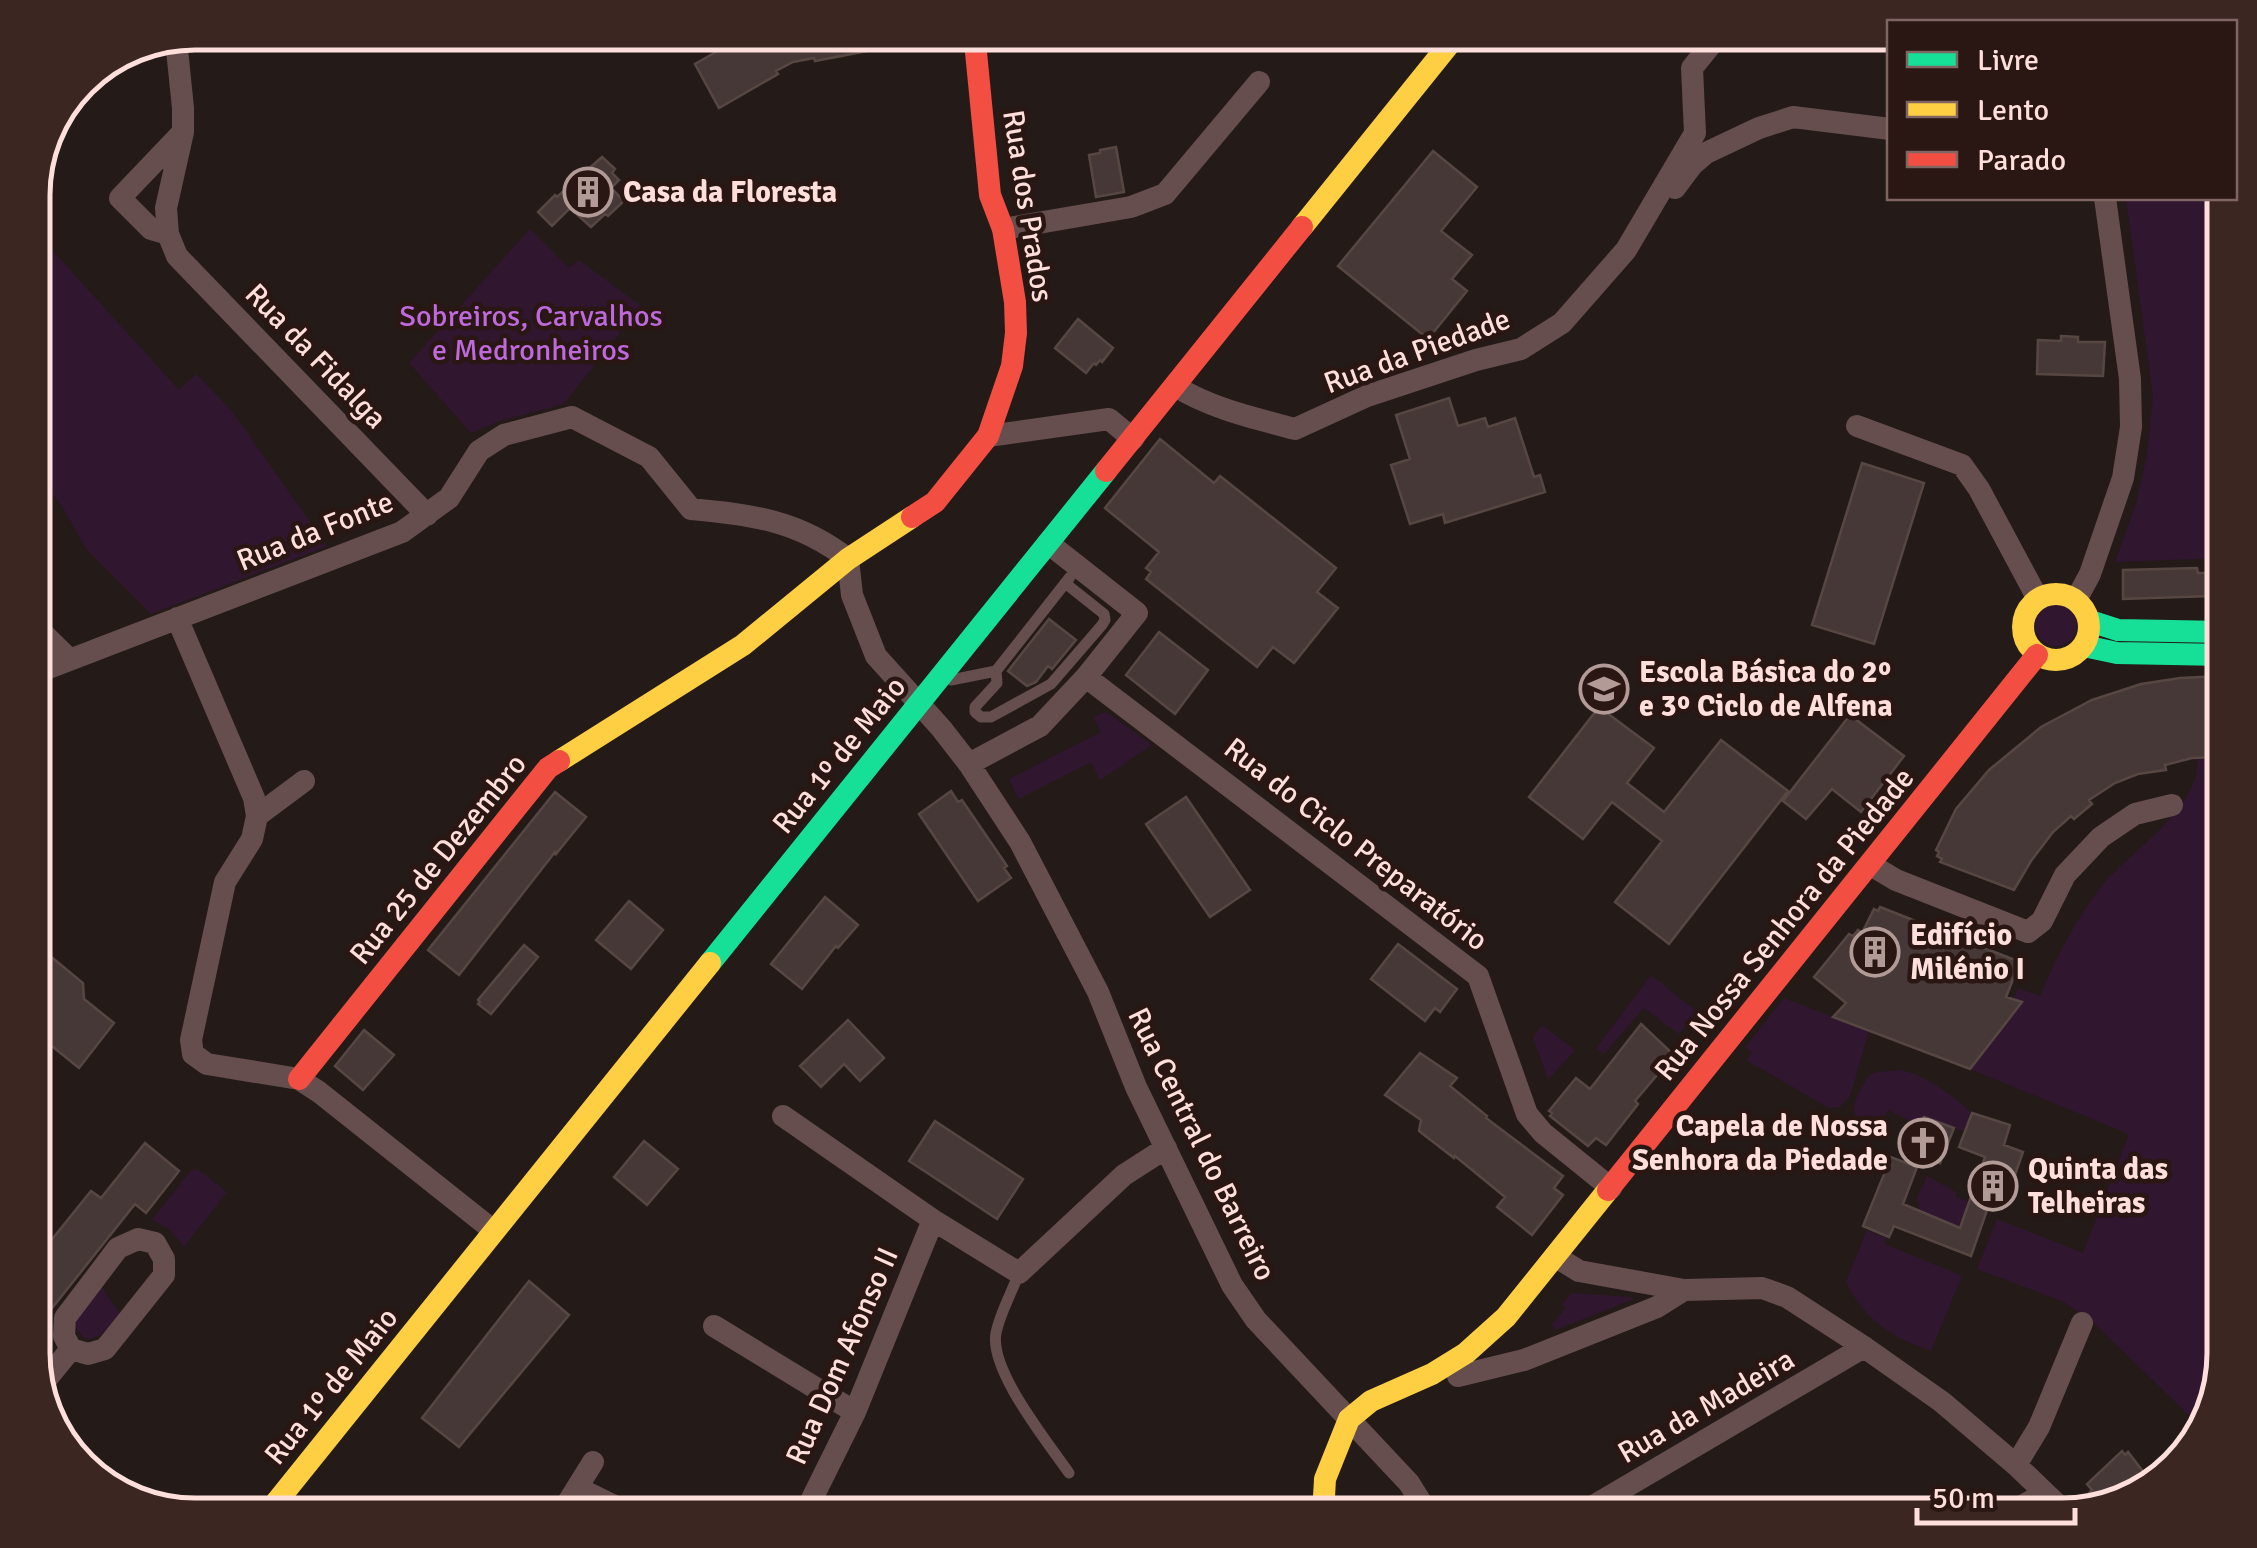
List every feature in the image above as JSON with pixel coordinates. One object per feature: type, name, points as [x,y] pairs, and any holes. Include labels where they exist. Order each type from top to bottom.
[{"type":"street","name":"Rua dos Prados","points":[[848,559],[936,502],[988,436],[1012,366],[1015,302],[1003,229],[990,195],[976,50]]},
{"type":"street","name":"Rua 1º de Maio","points":[[280,1498],[1445,50]]},
{"type":"street","points":[[1640,229],[1695,133],[1692,68],[1706,50]]},
{"type":"street","points":[[168,234],[166,208],[183,132],[177,52]]},
{"type":"street","points":[[1003,229],[1131,208],[1165,194],[1259,82]]},
{"type":"street","points":[[1640,229],[1693,164],[1759,128],[1793,117],[1887,129]]},
{"type":"street","points":[[1695,133],[1702,139],[1759,128]]},
{"type":"street","name":"Rua da Fidalga","points":[[183,132],[120,198],[150,229],[168,234],[178,256],[427,515]]},
{"type":"street","points":[[2076,600],[2090,574],[2123,478],[2131,428],[2130,379],[2105,200]]},
{"type":"street","name":"Rua da Piedade","points":[[1175,386],[1213,406],[1295,429],[1367,396],[1521,348],[1562,323],[1640,229]]},
{"type":"street","name":"Rua da Fonte","points":[[50,667],[402,532],[449,498],[479,451],[504,435],[572,417],[649,457],[691,509],[776,520],[828,543],[848,559]]},
{"type":"street","points":[[988,436],[1109,419],[1133,438]]},
{"type":"street","points":[[1857,426],[1962,465],[1986,500],[2038,599]]},
{"type":"street","points":[[969,764],[1040,726],[1086,677],[1137,612],[1072,574],[1048,543]]},
{"type":"street","name":"Rua Central do Barreiro","points":[[848,559],[852,594],[876,656],[969,764],[1020,842],[1098,992],[1136,1087],[1232,1285],[1256,1320],[1418,1498]]},
{"type":"street","name":"Rua 25 de Dezembro","points":[[300,1079],[548,768],[743,644],[848,559]]},
{"type":"street","points":[[2050,594],[2064,594],[2076,600],[2090,620],[2090,634],[2084,646],[2075,656],[2063,660],[2037,654],[2024,633],[2029,608],[2050,594]]},
{"type":"street","points":[[177,618],[254,798],[257,816],[252,840],[225,882],[191,1040],[193,1054],[207,1064],[300,1079],[494,1231]]},
{"type":"street","points":[[2090,620],[2118,630],[2207,632]]},
{"type":"street","points":[[50,641],[69,659]]},
{"type":"street","points":[[2084,646],[2116,653],[2207,655]]},
{"type":"street","name":"Rua Nossa Senhora da Piedade","points":[[1349,1419],[1371,1401],[1432,1374],[1466,1352],[1506,1317],[2037,654]]},
{"type":"street","name":"Rua do Ciclo Preparatório","points":[[1086,677],[1478,976],[1528,1114],[1543,1133],[1611,1188]]},
{"type":"street","points":[[257,816],[304,781]]},
{"type":"street","points":[[1871,864],[1896,880],[2028,932],[2042,921],[2065,875],[2102,837],[2136,814],[2172,804]]},
{"type":"street","points":[[783,1116],[933,1220],[1020,1273],[1124,1175],[1166,1148]]},
{"type":"street","name":"Rua Dom Afonso II","points":[[813,1498],[855,1412],[933,1220]]},
{"type":"street","points":[[138,1239],[154,1243],[164,1260],[164,1275],[105,1349],[88,1354],[71,1349],[64,1336],[65,1318],[118,1248],[138,1239]]},
{"type":"street","points":[[1556,1256],[1578,1271],[1684,1290],[1762,1288],[1787,1297],[1942,1402],[2050,1498]]},
{"type":"street","points":[[1458,1376],[1524,1360],[1658,1307],[1684,1290]]},
{"type":"street","points":[[2016,1465],[2038,1427],[2082,1323]]},
{"type":"street","points":[[714,1326],[855,1412]]},
{"type":"street","name":"Rua da Madeira","points":[[1608,1498],[1864,1347]]},
{"type":"street","points":[[52,1373],[71,1349]]},
{"type":"street","points":[[1320,1498],[1349,1419]]},
{"type":"street","points":[[572,1498],[593,1462]]},
{"type":"street","points":[[578,1488],[598,1498]]},
{"type":"street","points":[[2037,1498],[2045,1493]]},
{"type":"lane","points":[[936,682],[996,671],[1072,574],[1104,614],[1102,625],[1051,684],[990,717],[981,717],[975,707],[997,683],[996,671]]},
{"type":"lane","points":[[1020,1273],[996,1333],[996,1354],[1024,1408],[1068,1472]]},
{"type":"green space","points":[[2126,200],[2207,200],[2207,559],[2115,562],[2136,504],[2147,455],[2153,396]]},
{"type":"green space","name":"Sobreiros, Carvalhos e Medronheiros","points":[[530,229],[569,268],[579,260],[641,306],[564,404],[471,433],[409,363]]},
{"type":"green space","points":[[50,248],[179,390],[196,374],[232,411],[327,546],[151,614],[86,549],[50,491]]},
{"type":"green space","points":[[2056,604],[2071,610],[2077,625],[2071,640],[2056,646],[2041,640],[2035,625],[2041,610]]},
{"type":"green space","points":[[1106,712],[1152,745],[1100,780],[1091,762],[1019,799],[1009,779],[1101,732],[1093,717]]},
{"type":"green space","points":[[2207,757],[2207,1353],[2204,1381],[2192,1418],[2097,1326],[2064,1302],[1977,1269],[1997,1219],[2083,1253],[2129,1134],[1970,1069],[2021,1002],[2013,999],[2018,988],[2040,996],[2066,942],[2097,892],[2175,813],[2196,777],[2197,758]]},
{"type":"green space","points":[[1651,975],[1697,1012],[1679,1034],[1644,1008],[1604,1054],[1596,1048]]},
{"type":"green space","points":[[1784,998],[1869,1031],[1850,1096],[1840,1107],[1829,1108],[1746,1060],[1752,1053],[1745,1047]]},
{"type":"green space","points":[[1542,1025],[1575,1050],[1548,1080],[1533,1037]]},
{"type":"green space","points":[[1901,1070],[1930,1081],[1972,1113],[1965,1132],[1925,1117],[1921,1126],[1888,1110],[1875,1132],[1858,1120],[1855,1101],[1869,1075]]},
{"type":"green space","points":[[197,1169],[227,1192],[184,1247],[168,1228],[152,1220],[191,1170]]},
{"type":"green space","points":[[1927,1176],[1970,1202],[1960,1228],[1918,1211],[1916,1200]]},
{"type":"green space","points":[[1867,1230],[1886,1238],[1885,1244],[1962,1276],[1931,1351],[1904,1340],[1871,1317],[1846,1282]]},
{"type":"green space","points":[[101,1286],[120,1314],[100,1335],[84,1338],[75,1326],[77,1314]]},
{"type":"green space","points":[[1572,1293],[1634,1299],[1555,1330],[1552,1324],[1566,1308],[1562,1304]]},
{"type":"building","points":[[720,50],[873,50],[793,62],[719,108],[695,64]]},
{"type":"building","points":[[1116,147],[1124,192],[1096,197],[1089,155]]},
{"type":"building","points":[[1433,151],[1477,187],[1441,231],[1472,255],[1452,279],[1467,291],[1428,339],[1338,266]]},
{"type":"building","name":"Casa da Floresta","points":[[602,157],[615,169],[612,173],[619,180],[611,188],[624,201],[591,227],[570,208],[552,226],[538,212]]},
{"type":"building","points":[[1078,319],[1113,348],[1086,373],[1055,348]]},
{"type":"building","points":[[2061,336],[2078,337],[2078,342],[2105,342],[2103,376],[2037,374],[2038,340],[2061,341]]},
{"type":"building","points":[[1449,398],[1458,426],[1485,418],[1488,427],[1515,418],[1534,477],[1540,475],[1545,492],[1445,523],[1443,514],[1410,524],[1391,465],[1410,459],[1396,415]]},
{"type":"building","points":[[1160,439],[1214,483],[1220,476],[1336,568],[1317,592],[1338,608],[1294,663],[1273,647],[1257,667],[1146,579],[1151,572],[1146,568],[1159,552],[1105,508]]},
{"type":"building","points":[[1862,463],[1924,483],[1874,644],[1812,625]]},
{"type":"building","points":[[2197,568],[2198,573],[2207,573],[2207,596],[2123,599],[2123,570]]},
{"type":"building","points":[[1049,619],[1076,640],[1052,669],[1048,666],[1036,682],[1027,686],[1008,671]]},
{"type":"building","points":[[1159,632],[1208,670],[1175,714],[1126,675]]},
{"type":"building","points":[[2207,677],[2207,757],[2138,774],[2089,800],[2092,804],[2053,832],[2014,890],[1940,862],[1936,850],[1956,809],[1989,770],[2041,727],[2092,700],[2141,684]]},
{"type":"building","points":[[1599,707],[1654,748],[1627,783],[1664,812],[1721,740],[1788,791],[1669,944],[1615,902],[1662,841],[1612,802],[1583,839],[1529,797]]},
{"type":"building","points":[[1850,715],[1904,756],[1861,812],[1832,789],[1806,819],[1783,801]]},
{"type":"building","points":[[951,791],[958,802],[962,800],[1011,878],[978,901],[919,814]]},
{"type":"building","points":[[555,792],[586,817],[459,975],[428,950]]},
{"type":"building","points":[[1186,797],[1250,890],[1210,917],[1146,824]]},
{"type":"building","points":[[825,897],[858,925],[802,989],[771,964]]},
{"type":"building","points":[[629,901],[663,930],[631,969],[596,940]]},
{"type":"building","points":[[1880,907],[2020,962],[2006,997],[2022,1002],[1970,1069],[1833,1017],[1846,1003],[1814,977],[1849,934],[1853,936],[1858,930],[1862,933],[1874,909],[1878,911]]},
{"type":"building","points":[[1398,944],[1457,989],[1440,1012],[1435,1008],[1425,1021],[1371,979]]},
{"type":"building","points":[[524,945],[538,957],[491,1014],[478,1000]]},
{"type":"building","points":[[50,956],[83,983],[84,999],[114,1023],[79,1068],[50,1044]]},
{"type":"building","points":[[848,1020],[884,1058],[860,1081],[844,1064],[821,1087],[800,1066]]},
{"type":"building","points":[[1641,1024],[1674,1055],[1635,1101],[1638,1104],[1606,1145],[1596,1138],[1588,1146],[1550,1116],[1549,1111],[1576,1078],[1590,1089]]},
{"type":"building","points":[[364,1030],[394,1055],[363,1090],[335,1066]]},
{"type":"building","points":[[1420,1053],[1457,1078],[1450,1086],[1486,1118],[1563,1176],[1554,1188],[1563,1195],[1532,1235],[1497,1207],[1505,1197],[1419,1131],[1421,1120],[1385,1095]]},
{"type":"building","name":"Quinta das Telheiras","points":[[1972,1113],[2010,1125],[2004,1145],[2023,1152],[2008,1195],[1994,1190],[1971,1256],[1894,1226],[1889,1237],[1863,1226],[1891,1157],[1917,1167],[1903,1204],[1960,1228],[1985,1157],[1959,1147]]},
{"type":"building","points":[[1924,1117],[1954,1128],[1940,1163],[1911,1151]]},
{"type":"building","points":[[935,1121],[1023,1179],[997,1219],[909,1161]]},
{"type":"building","points":[[644,1141],[678,1169],[647,1205],[614,1177]]},
{"type":"building","points":[[145,1143],[179,1171],[146,1213],[135,1204],[50,1311],[50,1242],[91,1191],[101,1198]]},
{"type":"building","points":[[529,1281],[569,1315],[459,1447],[422,1418]]},
{"type":"building","points":[[2122,1451],[2125,1455],[2128,1452],[2144,1473],[2090,1495],[2087,1484]]},
{"type":"traffic: fast","points":[[710,963],[1106,471]]},
{"type":"traffic: fast","points":[[2090,621],[2118,630],[2207,632]]},
{"type":"traffic: fast","points":[[2084,646],[2117,653],[2207,655]]},
{"type":"traffic: slow","points":[[1302,227],[1445,50]]},
{"type":"traffic: slow","points":[[559,761],[743,645],[848,559],[912,517]]},
{"type":"traffic: slow","points":[[2056,594],[2069,596],[2079,604],[2087,614],[2089,627],[2087,640],[2079,650],[2069,658],[2056,660],[2043,658],[2033,650],[2025,640],[2023,627],[2025,614],[2033,604],[2043,596],[2056,594]]},
{"type":"traffic: slow","points":[[280,1498],[710,963]]},
{"type":"traffic: slow","points":[[1324,1498],[1325,1479],[1349,1419],[1371,1401],[1432,1374],[1466,1353],[1506,1317],[1608,1190]]},
{"type":"traffic: jam","points":[[912,517],[935,502],[988,436],[1012,366],[1015,302],[1003,229],[990,195],[976,50]]},
{"type":"traffic: jam","points":[[1106,471],[1302,227]]},
{"type":"traffic: jam","points":[[1608,1190],[2037,655]]},
{"type":"traffic: jam","points":[[299,1079],[548,768],[559,761]]},
{"type":"place","name":"Casa da Floresta","points":[[588,192]]},
{"type":"place","name":"Escola Básica do 2º e 3º Ciclo de Alfena","points":[[1604,689]]},
{"type":"place","name":"Edifício Milénio I","points":[[1875,952]]},
{"type":"place","name":"Capela de Nossa Senhora da Piedade","points":[[1923,1143]]},
{"type":"place","name":"Quinta das Telheiras","points":[[1993,1186]]}]
